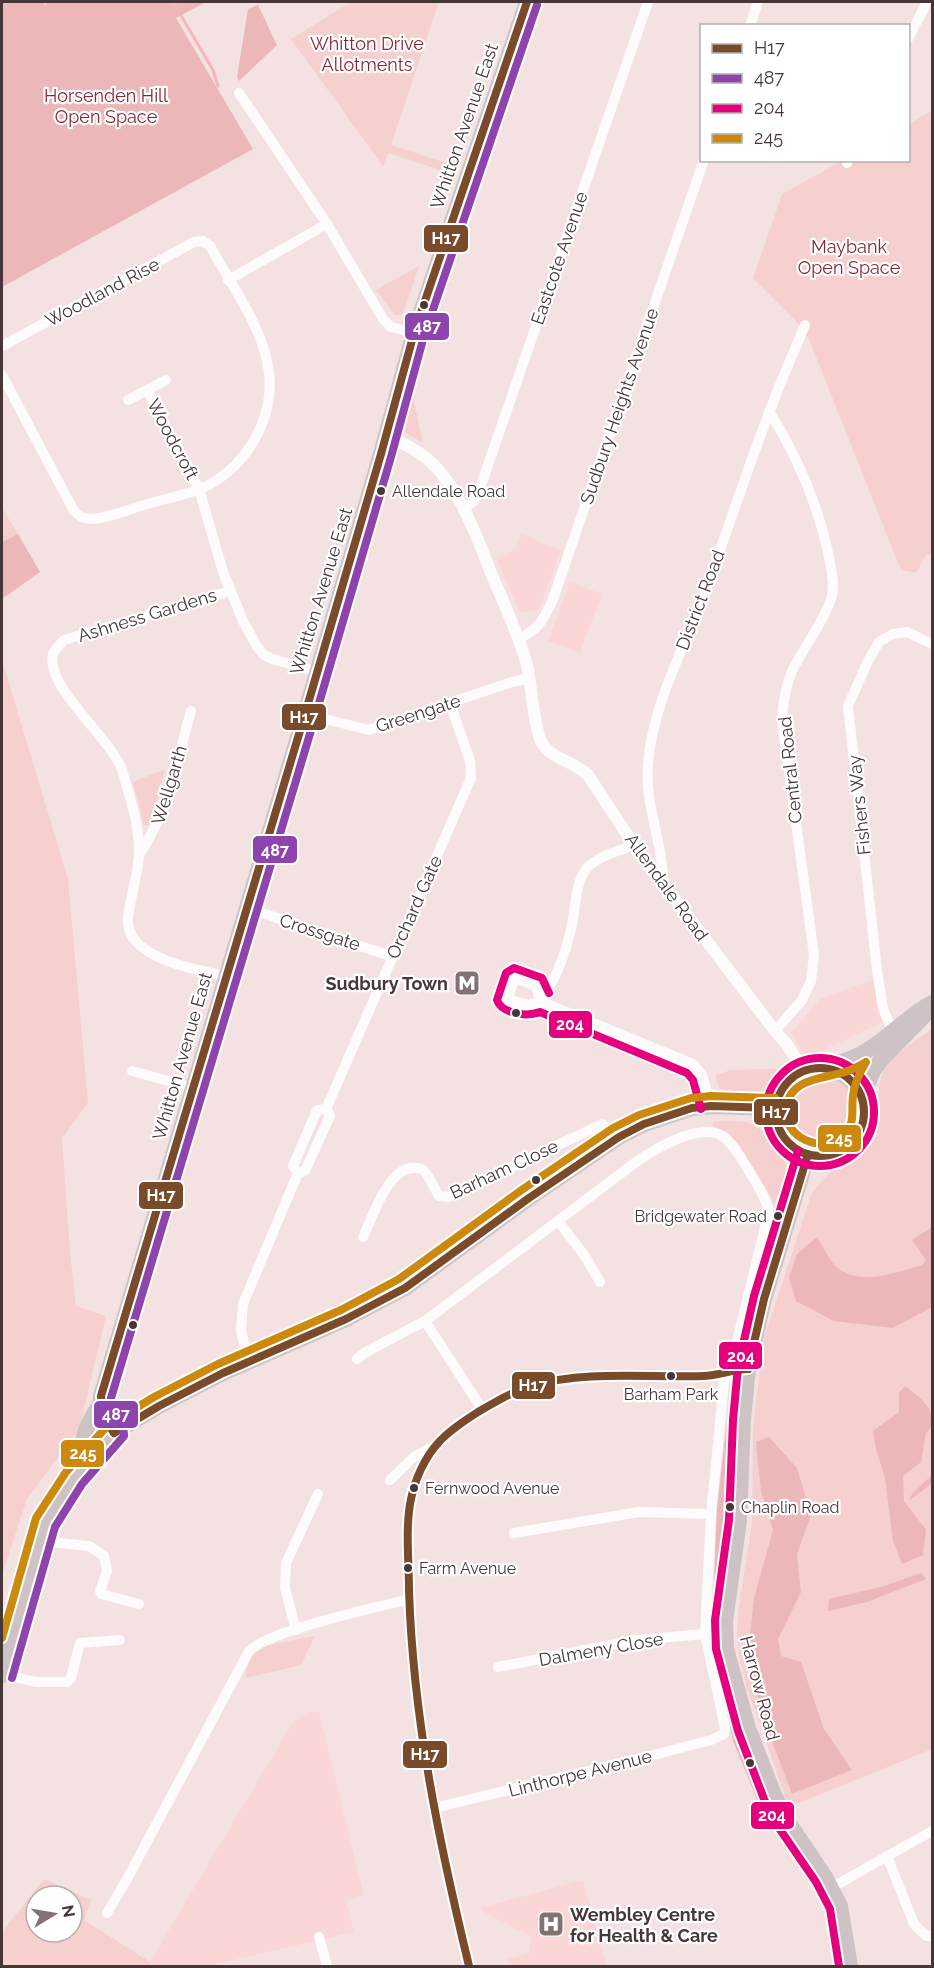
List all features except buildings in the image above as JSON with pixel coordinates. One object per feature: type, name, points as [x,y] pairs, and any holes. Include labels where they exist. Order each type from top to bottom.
[{"type":"main road","name":"Whitton Avenue East","points":[[100,1405],[305,714],[414,333],[526,2]]},
{"type":"main road","points":[[933,1003],[908,1017],[871,1048],[847,1060],[823,1068],[803,1070],[791,1078],[781,1091],[775,1108],[781,1133],[795,1148],[808,1154],[823,1156],[848,1146],[856,1136],[863,1120],[862,1098],[873,1071],[914,1024],[933,1009]]},
{"type":"main road","points":[[823,1068],[840,1073],[852,1081],[862,1098]]},
{"type":"main road","points":[[2,1675],[45,1523],[74,1478],[114,1433],[159,1406],[251,1360],[346,1319],[405,1288],[529,1198],[619,1137],[644,1124],[692,1108],[711,1106],[775,1108]]},
{"type":"main road","name":"Harrow Road","points":[[808,1154],[764,1299],[748,1369],[743,1420],[739,1521],[725,1621],[726,1649],[748,1728],[774,1795],[840,1906],[850,1966]]},
{"type":"main road","points":[[100,1405],[103,1418],[114,1433]]},
{"type":"main road","points":[[74,1478],[85,1430],[90,1418],[100,1405]]},
{"type":"street","name":"Eastcote Avenue","points":[[463,510],[474,501],[479,491],[648,2]]},
{"type":"street","points":[[751,24],[758,2]]},
{"type":"street","points":[[910,37],[927,2]]},
{"type":"street","points":[[239,93],[327,224],[383,319],[391,327],[414,333]]},
{"type":"street","name":"Sudbury Heights Avenue","points":[[518,639],[534,632],[542,623],[552,602],[703,162]]},
{"type":"street","points":[[2,375],[74,512],[81,517],[95,519],[199,489],[219,479],[248,450],[257,435],[268,401],[270,383],[263,345],[228,280],[327,224]]},
{"type":"street","name":"Woodland Rise","points":[[2,346],[194,242],[203,241],[210,246],[228,280]]},
{"type":"street","name":"District Road","points":[[663,885],[664,868],[650,805],[647,766],[652,732],[659,706],[704,594],[769,411],[805,325]]},
{"type":"street","name":"Woodcroft","points":[[128,400],[166,380]]},
{"type":"street","name":"Woodcroft","points":[[147,390],[199,489]]},
{"type":"street","name":"Central Road","points":[[769,411],[786,438],[812,498],[822,526],[833,586],[832,598],[824,616],[792,673],[784,695],[782,720],[814,955],[811,981],[802,1000],[775,1031]]},
{"type":"street","name":"Allendale Road","points":[[386,435],[420,452],[435,465],[463,510],[518,639],[530,678],[541,742],[550,753],[571,762],[588,774],[663,885],[786,1043],[803,1070]]},
{"type":"street","name":"Ashness Gardens","points":[[199,489],[230,591],[258,648],[264,655],[316,671]]},
{"type":"street","name":"Ashness Gardens","points":[[226,976],[160,958],[142,949],[133,938],[127,921],[139,855],[132,804],[119,761],[63,688],[53,669],[53,653],[64,640],[230,591]]},
{"type":"street","name":"Fishers Way","points":[[892,1030],[883,1009],[877,970],[848,706],[868,661],[884,639],[893,634],[906,632],[933,644]]},
{"type":"street","name":"Greengate","points":[[305,714],[369,730],[530,678]]},
{"type":"street","name":"Orchard Gate","points":[[251,1360],[241,1330],[243,1304],[298,1173],[293,1166],[317,1110],[326,1109],[471,778],[470,761],[450,703]]},
{"type":"street","name":"Wellgarth","points":[[139,855],[153,835],[162,815],[191,711]]},
{"type":"street","points":[[634,844],[599,858],[586,870],[579,887],[566,947],[551,986],[540,1001],[693,1064],[702,1075],[711,1106]]},
{"type":"street","name":"Crossgate","points":[[247,908],[393,957]]},
{"type":"street","points":[[132,1071],[193,1088]]},
{"type":"street","name":"Barham Close","points":[[363,1237],[389,1183],[397,1174],[408,1168],[419,1168],[424,1171],[439,1196],[449,1197],[602,1124],[619,1137]]},
{"type":"street","points":[[357,1359],[425,1321],[654,1150],[683,1136],[710,1132],[720,1134],[728,1140],[765,1198],[769,1211],[732,1362],[724,1382],[711,1514],[705,1634]]},
{"type":"street","points":[[558,1221],[585,1256],[600,1282]]},
{"type":"street","points":[[425,1321],[483,1409]]},
{"type":"street","points":[[469,1966],[444,1861],[418,1710],[409,1599],[409,1511],[411,1496],[420,1472],[436,1445],[452,1429],[507,1395],[540,1384],[627,1377],[709,1376],[748,1369]]},
{"type":"street","points":[[390,1480],[414,1457],[436,1445]]},
{"type":"street","points":[[296,1630],[285,1587],[286,1563],[318,1494]]},
{"type":"street","points":[[514,1533],[639,1512],[711,1514]]},
{"type":"street","points":[[39,1541],[89,1546],[104,1556],[106,1571],[101,1594],[139,1604]]},
{"type":"street","points":[[106,1913],[126,1881],[249,1651],[256,1644],[296,1630],[409,1599]]},
{"type":"street","name":"Dalmeny Close","points":[[498,1667],[636,1640],[705,1634]]},
{"type":"street","name":"Linthorpe Avenue","points":[[434,1808],[700,1743],[724,1734],[725,1728],[705,1634]]},
{"type":"street","points":[[2,1675],[36,1682],[67,1682],[71,1678],[80,1643],[120,1640]]},
{"type":"street","points":[[831,1888],[933,1831]]},
{"type":"street","points":[[887,1857],[914,1924],[926,1936],[933,1936]]},
{"type":"street","points":[[319,1937],[327,1966]]},
{"type":"shaded area","points":[[521,534],[561,550],[539,610],[520,613],[496,557],[515,550]]},
{"type":"shaded area","points":[[570,582],[602,594],[580,653],[548,641]]},
{"type":"shaded area","points":[[877,978],[883,1022],[817,1053],[804,1053],[791,1033],[820,999]]},
{"type":"shaded area","points":[[308,1712],[319,1712],[364,1895],[346,1901],[354,1932],[208,1966],[151,1966],[150,1962],[293,1722]]},
{"type":"shaded area","name":"Wembley Centre for Health & Care","points":[[583,1880],[607,1966],[509,1966],[507,1959],[530,1953],[532,1937],[482,1911],[483,1907]]},
{"type":"green space","name":"Horsenden Hill Open Space","points":[[2,2],[42,2],[45,4],[50,2],[206,2],[176,18],[253,149],[2,287]]},
{"type":"green space","name":"Whitton Drive Allotments","points":[[351,2],[439,2],[391,145],[452,165],[449,173],[388,153],[383,166],[291,39]]},
{"type":"green space","points":[[258,5],[277,45],[239,81],[237,77],[248,9]]},
{"type":"green space","name":"Maybank Open Space","points":[[932,111],[932,554],[926,555],[916,573],[901,570],[809,339],[797,322],[753,278],[782,194],[840,162],[910,162],[910,123]]},
{"type":"green space","points":[[419,266],[404,311],[401,315],[395,315],[376,290]]},
{"type":"green space","points":[[411,372],[414,402],[423,443],[396,427]]},
{"type":"green space","points":[[2,508],[18,534],[2,542]]},
{"type":"green space","points":[[18,534],[40,572],[2,599],[2,542]]},
{"type":"green space","points":[[2,660],[68,879],[88,1103],[62,1138],[70,1253],[76,1306],[106,1316],[79,1429],[27,1499],[2,1575]]},
{"type":"green space","points":[[165,769],[152,822],[144,825],[133,782]]},
{"type":"green space","name":"Barham Park","points":[[932,1029],[932,1749],[789,1807],[746,1685],[737,1636],[738,1613],[752,1522],[753,1427],[764,1338],[812,1193],[834,1170],[860,1154],[872,1143],[878,1127],[882,1075],[897,1055]]},
{"type":"green space","points":[[779,1069],[776,1081],[770,1088],[751,1094],[725,1094],[720,1089],[715,1076],[730,1070]]},
{"type":"green space","points":[[814,1076],[828,1076],[842,1082],[852,1092],[858,1106],[856,1127],[842,1144],[828,1150],[814,1150],[800,1144],[790,1134],[784,1120],[784,1106],[790,1092],[800,1082]]},
{"type":"green space","points":[[741,1121],[755,1126],[783,1157],[786,1170],[774,1205],[769,1193],[728,1132],[713,1126],[713,1122]]},
{"type":"green space","points":[[932,1227],[932,1307],[893,1328],[834,1321],[796,1301],[789,1278],[797,1254],[817,1237],[839,1269],[859,1277],[869,1277],[891,1274],[922,1265],[926,1260],[912,1240]]},
{"type":"green space","points":[[738,1376],[729,1532],[718,1608],[713,1608],[717,1508],[732,1377]]},
{"type":"green space","points":[[905,1386],[928,1407],[932,1426],[926,1433],[921,1462],[903,1476],[904,1501],[926,1530],[923,1555],[902,1564],[893,1541],[885,1478],[873,1431],[899,1412],[899,1393]]},
{"type":"green space","points":[[769,1437],[797,1468],[811,1515],[797,1554],[801,1592],[778,1639],[781,1656],[801,1662],[824,1729],[852,1770],[792,1794],[761,1712],[748,1654],[754,1598],[773,1530],[761,1491],[756,1442]]},
{"type":"green space","points":[[932,1475],[932,1483],[909,1501],[912,1494]]},
{"type":"green space","points":[[921,1573],[926,1579],[867,1602],[828,1611],[829,1599],[881,1587]]},
{"type":"green space","points":[[710,1631],[716,1631],[732,1705],[773,1821],[767,1824],[733,1741]]},
{"type":"green space","points":[[315,1636],[301,1665],[246,1678],[251,1659],[264,1646]]},
{"type":"green space","points":[[44,1879],[55,1884],[40,1884]]},
{"type":"green space","points":[[84,1897],[91,1900],[84,1920]]},
{"type":"green space","points":[[24,1904],[24,1944],[84,1944],[84,1920],[150,1962],[151,1966],[2,1966],[2,1932]]},
{"type":"waterway","points":[[173,2],[213,70],[218,86]]},
{"type":"transit line","name":"H17","points":[[114,1433],[103,1416],[101,1396],[305,714],[414,333],[527,2]]},
{"type":"transit line","name":"487","points":[[12,1678],[55,1527],[82,1484],[124,1436],[111,1398],[315,717],[424,336],[537,5]]},
{"type":"transit line","name":"204","points":[[549,993],[542,978],[514,968],[506,973],[497,1000],[509,1011],[522,1014],[540,1012],[687,1073],[693,1080],[701,1109]]},
{"type":"transit line","name":"204","points":[[820,1058],[841,1062],[858,1074],[870,1091],[874,1112],[870,1133],[858,1150],[841,1162],[820,1166],[799,1162],[782,1150],[770,1133],[766,1112],[770,1091],[782,1074],[799,1062],[820,1058]]},
{"type":"transit line","name":"245","points":[[866,1062],[855,1087],[852,1121],[844,1135],[826,1144],[806,1140],[797,1135],[786,1118],[786,1107],[794,1091],[808,1082],[848,1071],[866,1062]]},
{"type":"transit line","name":"H17","points":[[820,1068],[837,1071],[851,1081],[861,1095],[864,1112],[861,1129],[851,1143],[837,1153],[820,1156],[803,1153],[789,1143],[779,1129],[776,1112],[779,1095],[789,1081],[803,1071],[820,1068]]},
{"type":"transit line","name":"245","points":[[2,1638],[36,1518],[66,1472],[108,1425],[154,1397],[218,1364],[341,1310],[399,1279],[523,1189],[613,1128],[639,1115],[691,1098],[711,1096],[775,1098]]},
{"type":"transit line","name":"H17","points":[[114,1433],[159,1406],[223,1373],[346,1319],[405,1288],[529,1198],[619,1137],[644,1124],[692,1108],[711,1106],[775,1108]]},
{"type":"transit line","name":"204","points":[[798,1151],[754,1296],[738,1367],[733,1420],[729,1520],[715,1620],[716,1649],[738,1731],[764,1799],[779,1828],[816,1882],[830,1909],[839,1966]]},
{"type":"transit line","name":"H17","points":[[748,1369],[764,1299],[808,1154]]},
{"type":"transit line","name":"H17","points":[[469,1966],[429,1780],[411,1638],[409,1510],[421,1469],[434,1448],[457,1426],[497,1401],[531,1386],[595,1376],[709,1376],[748,1369]]},
{"type":"place","name":"Allendale Road","points":[[381,491]]},
{"type":"place","name":"Sudbury Town","points":[[467,983]]},
{"type":"place","name":"Bridgewater Road","points":[[778,1216]]},
{"type":"place","name":"Barham Park","points":[[671,1376]]},
{"type":"place","name":"Fernwood Avenue","points":[[414,1488]]},
{"type":"place","name":"Chaplin Road","points":[[730,1507]]},
{"type":"place","name":"Farm Avenue","points":[[408,1568]]},
{"type":"place","name":"Wembley Centre for Health & Care","points":[[551,1924]]}]
